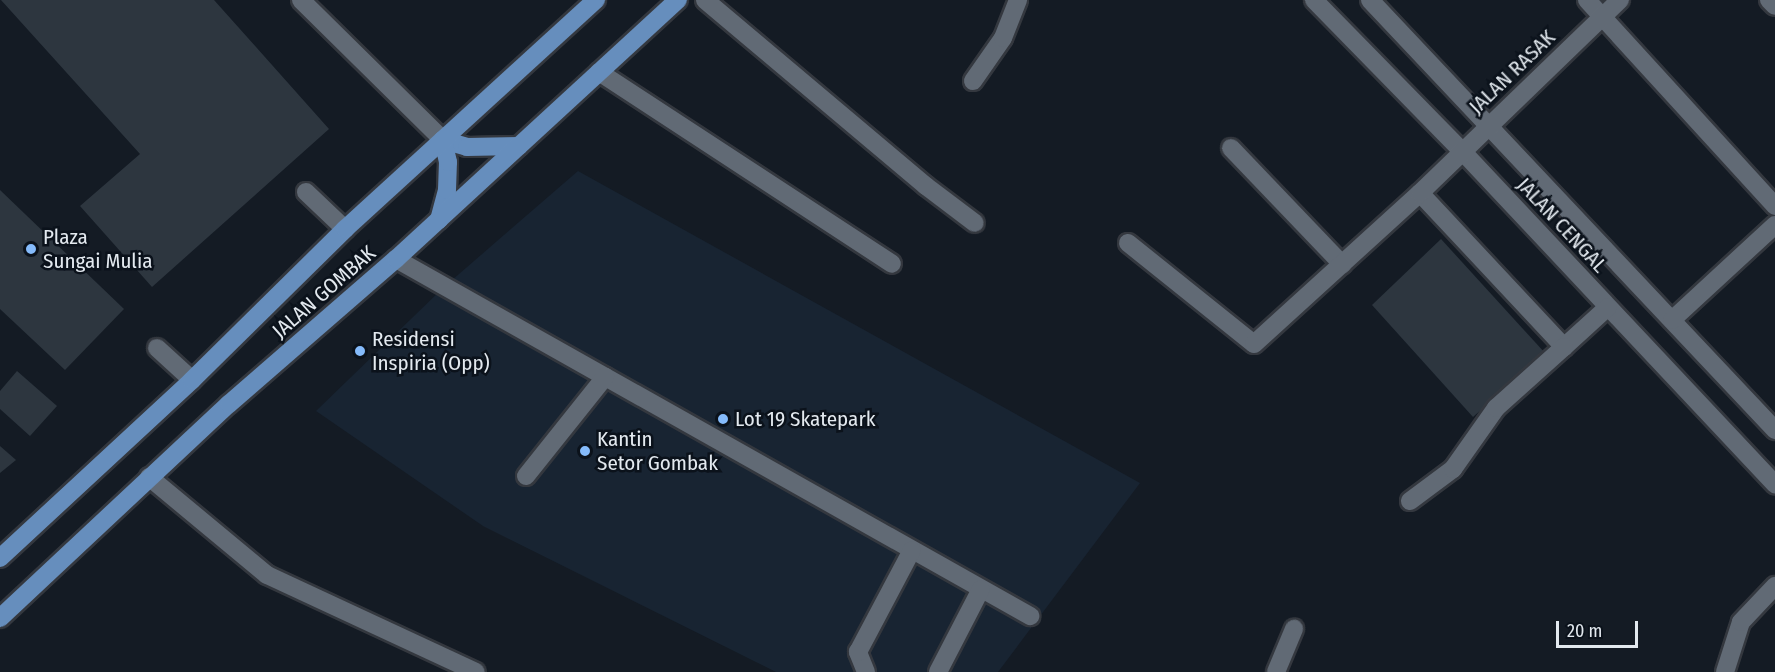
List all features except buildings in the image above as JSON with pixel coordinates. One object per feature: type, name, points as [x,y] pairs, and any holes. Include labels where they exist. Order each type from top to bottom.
[{"type":"main road","name":"JALAN GOMBAK","points":[[0,558],[192,380],[345,230],[596,0]]},
{"type":"main road","name":"JALAN GOMBAK","points":[[0,618],[149,477],[396,259],[678,0]]},
{"type":"main road","points":[[439,220],[447,190],[448,162],[443,140],[467,147],[519,146]]},
{"type":"street","points":[[301,0],[443,140]]},
{"type":"street","points":[[705,0],[926,186],[975,223]]},
{"type":"street","points":[[973,81],[1003,38],[1018,0]]},
{"type":"street","name":"JALAN CENGAL","points":[[1314,0],[1462,152],[1775,484]]},
{"type":"street","name":"JALAN CENGAL","points":[[1370,0],[1775,430]]},
{"type":"street","points":[[1587,0],[1775,206]]},
{"type":"street","name":"JALAN RASAK","points":[[1128,243],[1254,344],[1420,193],[1620,0]]},
{"type":"street","points":[[1769,0],[1775,6]]},
{"type":"street","points":[[599,72],[892,264]]},
{"type":"street","points":[[1231,148],[1342,264]]},
{"type":"street","points":[[306,192],[345,230]]},
{"type":"street","points":[[1420,193],[1564,347]]},
{"type":"street","points":[[1672,320],[1775,225]]},
{"type":"street","points":[[396,259],[1030,616]]},
{"type":"street","points":[[1410,501],[1453,469],[1496,408],[1608,307]]},
{"type":"street","points":[[157,348],[192,380]]},
{"type":"street","points":[[526,476],[605,377]]},
{"type":"street","points":[[149,477],[267,575],[476,672]]},
{"type":"street","points":[[866,672],[858,652],[912,550]]},
{"type":"street","points":[[1725,672],[1741,622],[1775,586]]},
{"type":"street","points":[[938,672],[981,589]]},
{"type":"street","points":[[1276,672],[1294,629]]},
{"type":"shaded area","points":[[578,171],[1140,483],[998,672],[776,672],[483,526],[316,411],[444,287]]},
{"type":"place","name":"Plaza Sungai Mulia","points":[[31,249]]},
{"type":"place","name":"Residensi Inspiria (Opp)","points":[[360,351]]},
{"type":"place","name":"Lot 19 Skatepark","points":[[723,419]]},
{"type":"place","name":"Kantin Setor Gombak","points":[[585,451]]}]
